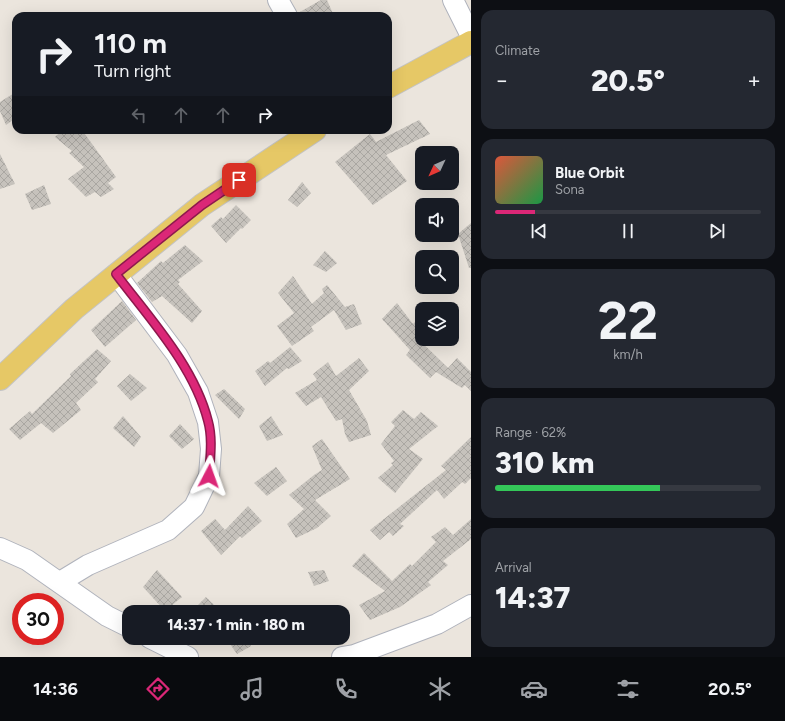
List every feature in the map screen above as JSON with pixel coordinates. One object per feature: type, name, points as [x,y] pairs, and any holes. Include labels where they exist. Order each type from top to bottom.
[{"type":"main road","points":[[392,85],[471,42]]},
{"type":"main road","points":[[0,379],[74,309],[202,205],[309,134]]},
{"type":"street","points":[[278,0],[285,12]]},
{"type":"street","points":[[453,0],[471,36]]},
{"type":"street","points":[[60,582],[88,565],[168,530],[194,507],[209,476],[211,449],[208,422],[198,392],[178,355],[116,274]]},
{"type":"street","points":[[0,548],[27,560],[107,616],[122,624]]},
{"type":"street","points":[[342,657],[354,655],[437,624],[471,605]]},
{"type":"street","points":[[164,645],[188,657]]},
{"type":"building","points":[[321,0],[327,0],[332,12],[300,12]]},
{"type":"building","points":[[12,94],[12,121],[6,125],[0,111],[0,102]]},
{"type":"building","points":[[419,120],[430,134],[386,155],[407,181],[373,205],[335,162],[370,134],[376,142]]},
{"type":"building","points":[[58,134],[85,134],[116,177],[108,183],[114,189],[101,197],[95,192],[86,197],[68,179],[84,167],[69,153],[72,151],[55,137]]},
{"type":"building","points":[[0,154],[15,184],[0,189]]},
{"type":"building","points":[[302,182],[311,193],[297,207],[288,200]]},
{"type":"building","points":[[44,185],[51,204],[32,210],[25,194]]},
{"type":"building","points":[[236,205],[251,220],[226,243],[211,226],[221,217],[223,219]]},
{"type":"building","points":[[471,223],[471,268],[469,268],[459,233]]},
{"type":"building","points":[[185,245],[203,261],[178,280],[180,282],[178,284],[202,311],[192,323],[162,296],[152,302],[137,283],[161,261],[163,263]]},
{"type":"building","points":[[325,251],[337,263],[326,272],[313,265]]},
{"type":"building","points":[[293,276],[312,304],[324,293],[322,289],[327,285],[345,307],[354,304],[362,324],[346,330],[334,310],[311,327],[314,331],[292,346],[277,326],[294,313],[278,293]]},
{"type":"building","points":[[122,301],[136,320],[105,347],[91,330]]},
{"type":"building","points":[[397,303],[413,324],[415,322],[415,346],[425,346],[448,368],[457,358],[471,372],[471,391],[465,385],[462,388],[436,372],[430,378],[406,355],[410,350],[382,319]]},
{"type":"building","points":[[290,347],[302,361],[289,369],[287,368],[265,386],[255,371],[268,361],[270,363]]},
{"type":"building","points":[[97,349],[111,361],[95,379],[98,382],[76,403],[81,410],[53,433],[41,423],[20,440],[9,429],[30,411],[32,414],[71,376],[70,374]]},
{"type":"building","points":[[359,358],[369,371],[349,390],[367,421],[371,435],[349,442],[345,434],[342,419],[336,421],[321,397],[306,406],[295,393],[317,380],[313,374],[328,362],[336,376]]},
{"type":"building","points":[[130,374],[147,388],[131,401],[117,386]]},
{"type":"building","points":[[224,389],[245,409],[239,419],[215,395]]},
{"type":"building","points":[[403,410],[414,419],[421,412],[438,426],[409,449],[423,459],[395,493],[378,478],[393,465],[391,463],[394,461],[381,444],[395,426],[391,422]]},
{"type":"building","points":[[123,416],[141,437],[134,447],[113,428]]},
{"type":"building","points":[[271,416],[283,435],[267,441],[259,426]]},
{"type":"building","points":[[180,424],[194,439],[182,449],[169,436]]},
{"type":"building","points":[[471,437],[471,478],[465,484],[462,482],[444,499],[437,490],[400,524],[404,526],[393,536],[389,532],[380,540],[370,530],[446,470],[441,466]]},
{"type":"building","points":[[322,439],[350,479],[315,500],[331,516],[317,528],[296,538],[287,524],[304,509],[289,495],[322,470],[312,446]]},
{"type":"building","points":[[276,467],[287,481],[267,496],[254,483]]},
{"type":"building","points":[[248,506],[262,521],[242,538],[240,536],[221,555],[201,531],[215,519],[225,530]]},
{"type":"building","points":[[471,519],[471,539],[443,561],[448,565],[428,582],[431,585],[400,607],[370,620],[359,605],[385,591],[352,566],[364,553],[392,581],[410,564],[412,566],[436,542],[431,537],[445,527],[453,535]]},
{"type":"building","points":[[157,570],[182,597],[172,605],[160,605],[143,587]]},
{"type":"building","points":[[324,570],[329,581],[314,586],[308,572]]},
{"type":"building","points":[[206,597],[214,605],[198,605]]},
{"type":"building","points":[[231,645],[251,646],[237,654]]},
{"type":"route","points":[[209,476],[211,449],[208,422],[198,392],[178,355],[116,274],[202,205],[239,180]]}]
